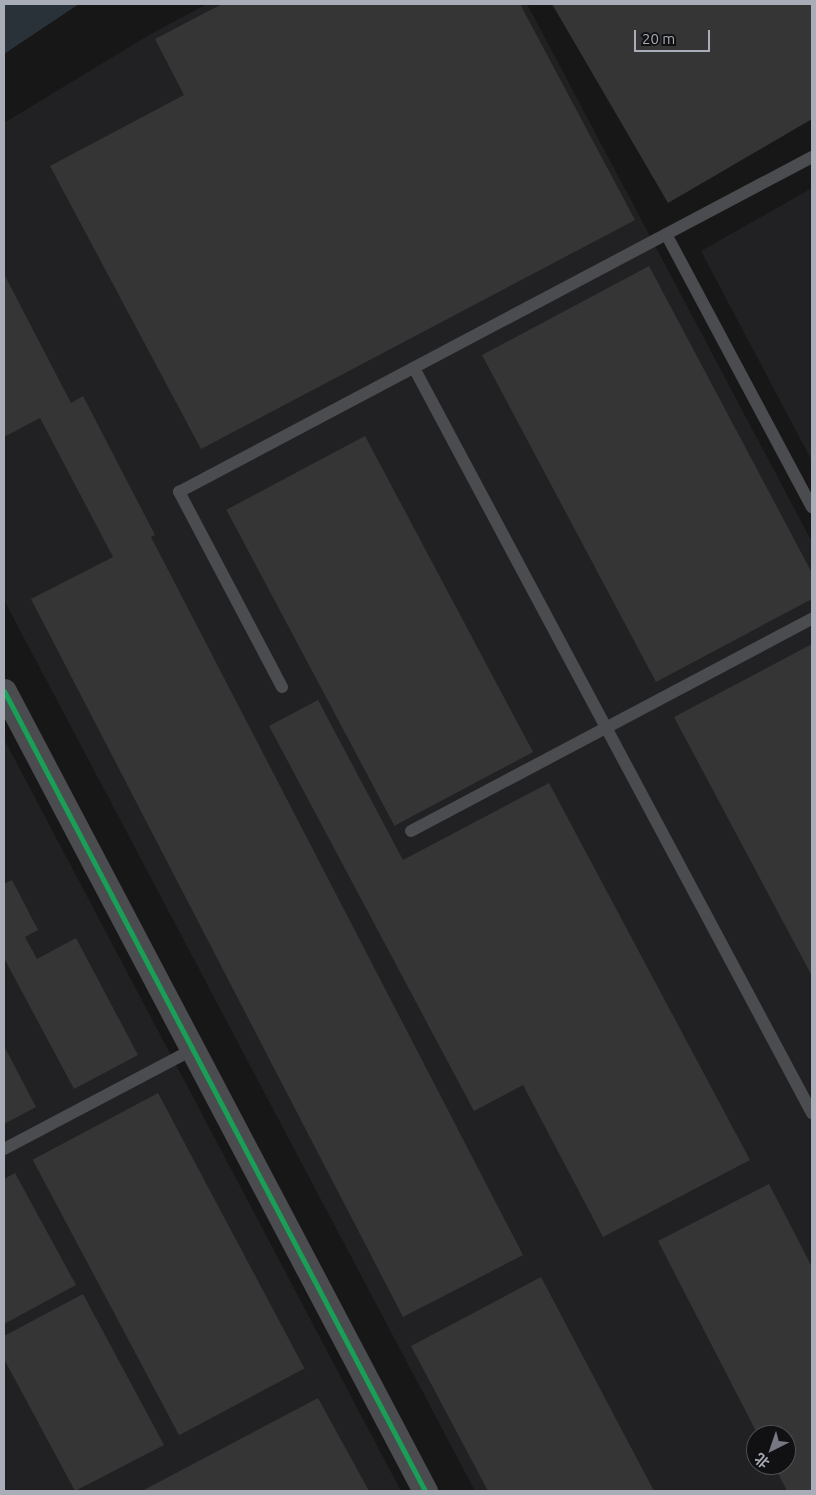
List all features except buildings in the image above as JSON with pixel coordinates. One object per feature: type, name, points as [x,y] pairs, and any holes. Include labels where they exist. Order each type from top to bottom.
[{"type":"street","points":[[4,691],[425,1491]]},
{"type":"lane","points":[[282,687],[179,492],[812,156]]},
{"type":"lane","points":[[666,234],[812,508]]},
{"type":"lane","points":[[414,368],[812,1113]]},
{"type":"lane","points":[[411,831],[812,619]]},
{"type":"lane","points":[[4,1148],[192,1050]]},
{"type":"shaded area","points":[[6,4],[79,4],[4,54],[4,6]]},
{"type":"shaded area","points":[[207,4],[527,4],[812,542],[812,1491],[475,1491],[4,600],[4,123],[149,35]]},
{"type":"shaded area","points":[[812,188],[812,461],[701,251]]},
{"type":"shaded area","points":[[4,739],[401,1491],[4,1491]]},
{"type":"cycle path","points":[[4,691],[425,1491]]}]
